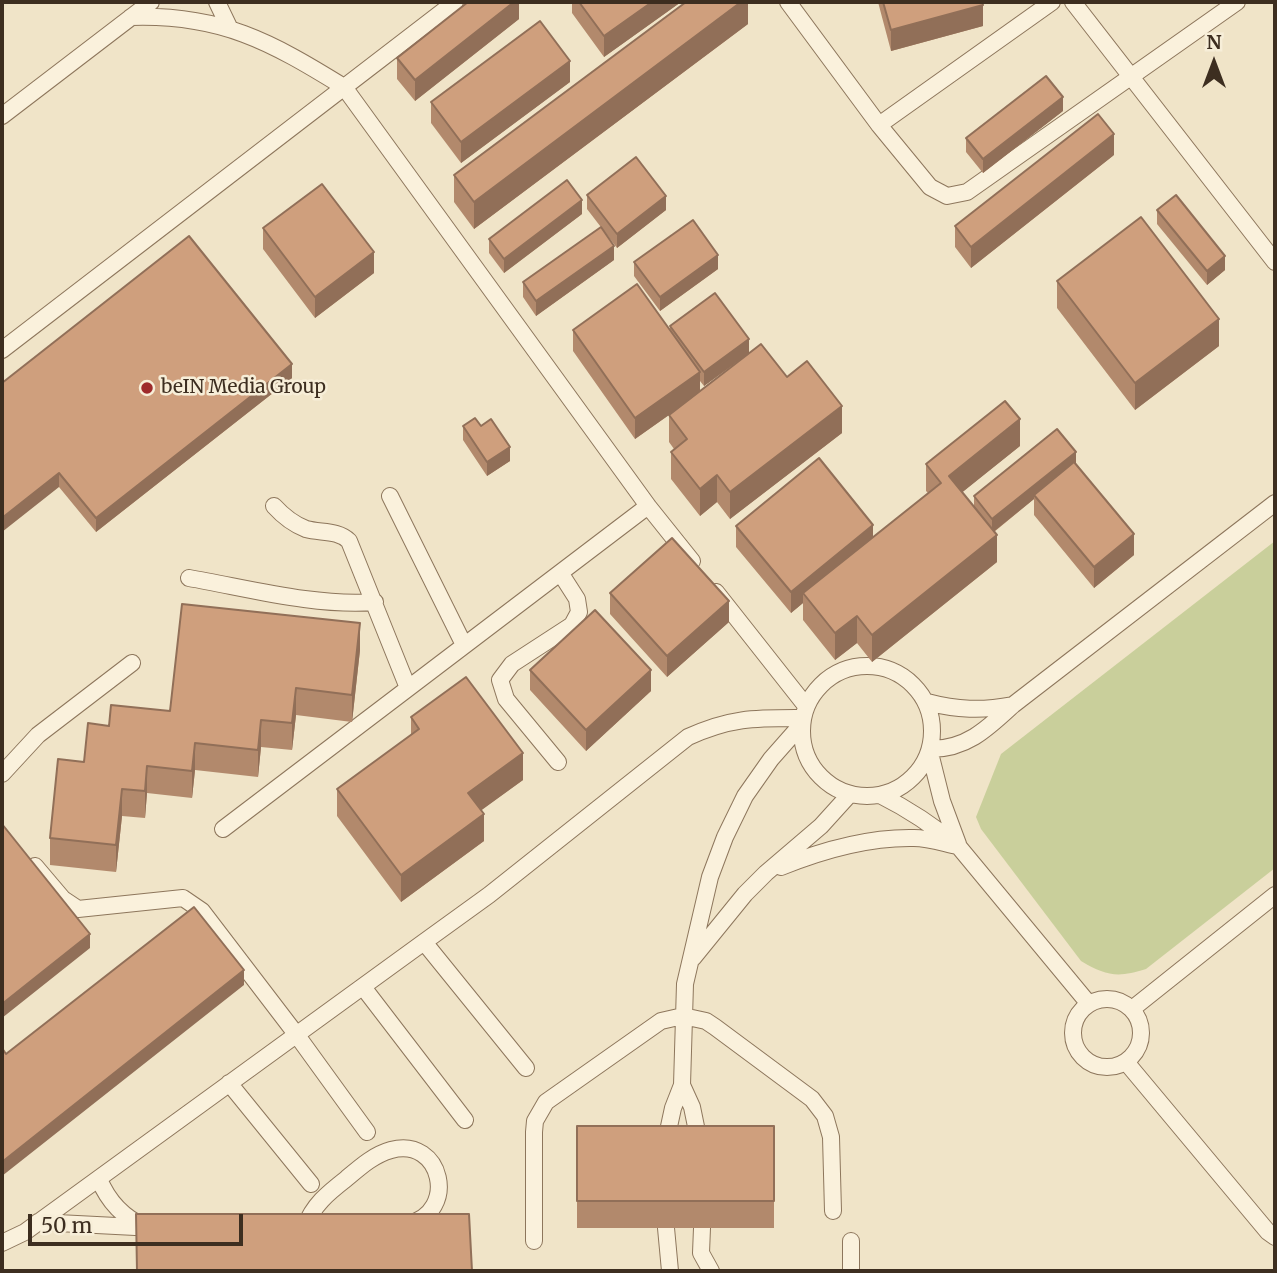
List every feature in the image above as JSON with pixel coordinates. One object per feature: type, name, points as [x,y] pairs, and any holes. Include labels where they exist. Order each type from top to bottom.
[{"type":"lane","points":[[2,116],[151,2]]},
{"type":"lane","points":[[217,2],[229,27]]},
{"type":"lane","points":[[2,350],[455,2]]},
{"type":"lane","points":[[788,2],[930,187],[938,193],[957,196],[967,192],[1237,2]]},
{"type":"lane","points":[[880,125],[1052,2]]},
{"type":"lane","points":[[1073,2],[1275,262]]},
{"type":"lane","points":[[131,17],[165,16],[229,27],[279,50],[344,87],[648,506],[702,574],[803,716],[806,755],[823,780],[850,794],[865,797],[896,790],[911,781],[922,768],[930,751],[933,725],[927,702],[912,682],[890,669],[866,665],[841,670],[820,685],[803,716],[745,796],[725,837],[704,898],[685,984],[682,1085],[673,1108],[664,1153]]},
{"type":"lane","points":[[390,496],[464,645]]},
{"type":"lane","points":[[930,751],[953,747],[974,739],[1013,705],[1275,503]]},
{"type":"lane","points":[[274,506],[293,523],[344,537],[351,546],[408,688]]},
{"type":"lane","points":[[223,829],[648,506]]},
{"type":"lane","points":[[558,762],[506,699],[500,680],[512,664],[572,625],[579,612],[576,600],[561,574]]},
{"type":"lane","points":[[189,578],[322,601],[357,604],[375,602]]},
{"type":"lane","points":[[2,774],[38,735],[132,663]]},
{"type":"lane","points":[[927,702],[947,708],[969,710],[1013,705]]},
{"type":"lane","points":[[2,1243],[26,1232],[489,895],[688,737],[711,726],[735,720],[803,716]]},
{"type":"lane","points":[[930,751],[942,801],[959,847]]},
{"type":"lane","points":[[692,960],[719,924],[766,873],[821,826],[850,794]]},
{"type":"lane","points":[[880,795],[935,826],[959,847],[1089,1004]]},
{"type":"lane","points":[[766,873],[813,854],[864,841],[916,838],[959,847]]},
{"type":"lane","points":[[28,858],[63,900],[78,909],[183,898],[202,911],[367,1132]]},
{"type":"lane","points":[[1132,1009],[1275,895]]},
{"type":"lane","points":[[424,942],[526,1068]]},
{"type":"lane","points":[[363,986],[466,1120]]},
{"type":"lane","points":[[1103,998],[1119,1000],[1132,1009],[1141,1027],[1139,1047],[1126,1062],[1109,1067],[1091,1063],[1078,1051],[1072,1034],[1077,1017],[1089,1004],[1103,998]]},
{"type":"lane","points":[[534,1241],[534,1132],[539,1111],[555,1095],[661,1021],[683,1016],[706,1021],[715,1027],[819,1107],[829,1126],[831,1137],[833,1211]]},
{"type":"lane","points":[[1126,1062],[1275,1237]]},
{"type":"lane","points":[[229,1083],[311,1184]]},
{"type":"lane","points":[[682,1085],[692,1107],[701,1153]]},
{"type":"lane","points":[[305,1227],[316,1205],[367,1161],[392,1150],[415,1151],[425,1156],[438,1173],[439,1194],[435,1204],[422,1218],[413,1223],[386,1226]]},
{"type":"lane","points":[[99,1179],[117,1209],[147,1228]]},
{"type":"lane","points":[[38,1222],[173,1228]]},
{"type":"lane","points":[[666,1228],[670,1271]]},
{"type":"lane","points":[[702,1228],[701,1253],[711,1271]]},
{"type":"lane","points":[[851,1241],[851,1271]]},
{"type":"lane","points":[[669,1254],[701,1253]]},
{"type":"green space","points":[[1275,541],[1275,868],[1146,969],[1128,974],[1112,974],[1098,970],[1081,961],[981,829],[976,817],[1001,754]]},
{"type":"building","points":[[468,2],[514,2],[415,80],[397,58]]},
{"type":"building","points":[[579,2],[652,2],[604,36]]},
{"type":"building","points":[[686,2],[741,2],[474,202],[454,175]]},
{"type":"building","points":[[883,2],[982,2],[983,5],[891,30]]},
{"type":"building","points":[[540,21],[570,61],[461,142],[431,102]]},
{"type":"building","points":[[1046,76],[1063,97],[983,159],[966,138]]},
{"type":"building","points":[[1098,114],[1114,134],[971,247],[955,226]]},
{"type":"building","points":[[636,157],[666,196],[617,234],[587,195]]},
{"type":"building","points":[[567,180],[582,200],[504,259],[489,239]]},
{"type":"building","points":[[322,184],[374,252],[315,297],[263,228]]},
{"type":"building","points":[[1176,195],[1225,256],[1207,271],[1157,210]]},
{"type":"building","points":[[1141,217],[1219,319],[1135,383],[1057,281]]},
{"type":"building","points":[[693,220],[718,255],[660,297],[634,262]]},
{"type":"building","points":[[601,227],[614,246],[536,301],[523,282]]},
{"type":"building","name":"beIN Media Group","points":[[189,236],[292,364],[96,518],[59,473],[2,518],[2,383]]},
{"type":"building","points":[[637,284],[700,372],[635,418],[573,330]]},
{"type":"building","points":[[715,293],[749,339],[704,372],[670,326]]},
{"type":"building","points":[[761,344],[787,377],[807,361],[842,406],[730,492],[717,475],[700,489],[671,452],[687,439],[669,415]]},
{"type":"building","points":[[1005,401],[1020,419],[949,476],[997,535],[872,635],[857,616],[835,633],[803,593],[941,483],[926,464]]},
{"type":"building","points":[[475,418],[481,426],[491,419],[510,447],[487,462],[463,426]]},
{"type":"building","points":[[1057,429],[1076,452],[992,519],[974,496]]},
{"type":"building","points":[[819,458],[873,525],[791,592],[736,526]]},
{"type":"building","points":[[1074,462],[1134,534],[1094,567],[1034,495]]},
{"type":"building","points":[[672,538],[729,601],[667,656],[610,593]]},
{"type":"building","points":[[182,604],[360,623],[352,695],[296,688],[292,723],[261,720],[258,750],[195,743],[192,771],[147,766],[145,791],[122,789],[116,845],[50,838],[58,759],[84,762],[88,723],[109,726],[111,705],[170,711]]},
{"type":"building","points":[[595,610],[651,670],[586,730],[530,670]]},
{"type":"building","points":[[466,677],[523,753],[468,793],[484,814],[401,875],[337,789],[419,729],[411,717]]},
{"type":"building","points":[[2,824],[90,934],[2,1004]]},
{"type":"building","points":[[194,907],[244,970],[2,1162],[2,1048],[6,1054]]},
{"type":"building","points":[[577,1126],[774,1126],[774,1201],[577,1201]]},
{"type":"building","points":[[136,1214],[469,1214],[472,1271],[137,1271]]},
{"type":"place","name":"beIN Media Group","points":[[147,388]]}]
